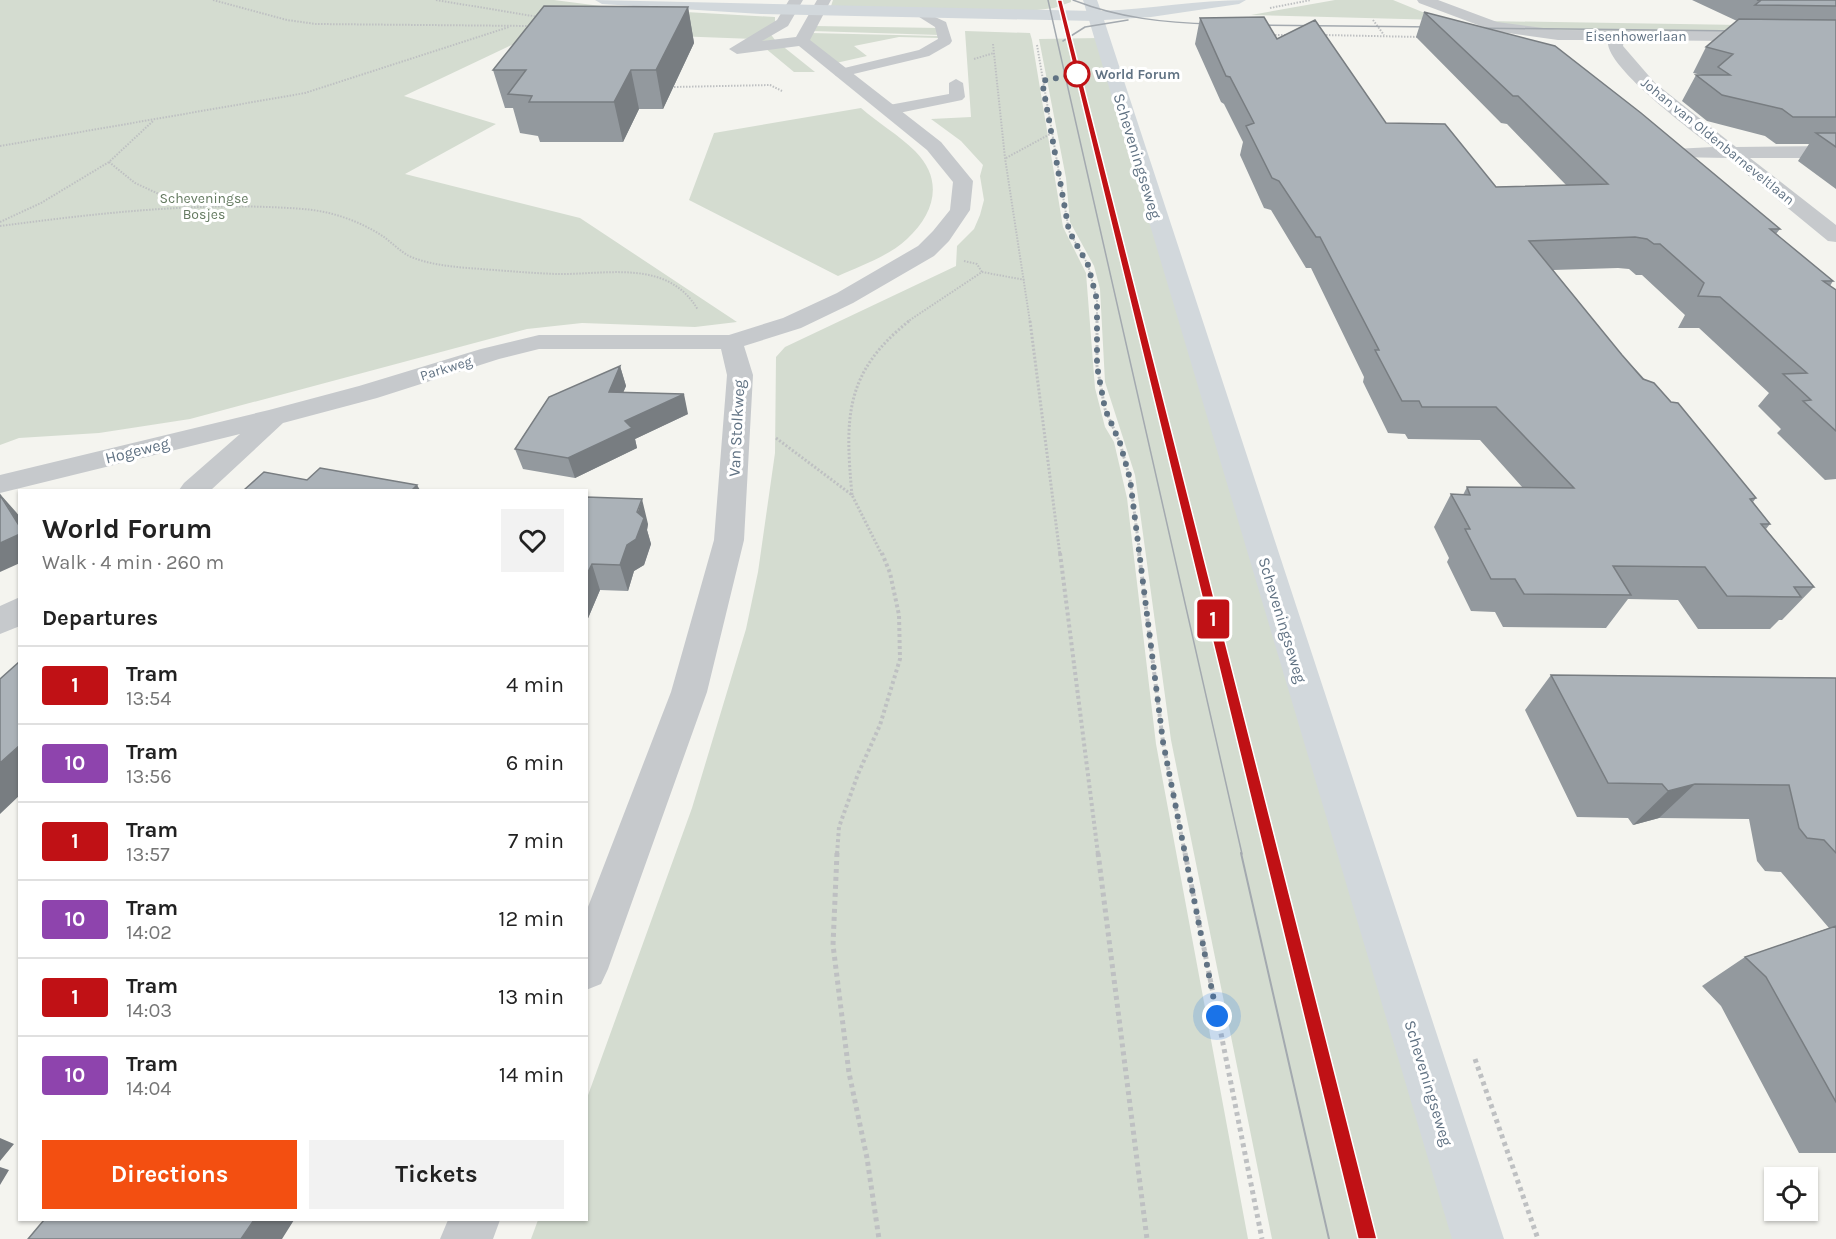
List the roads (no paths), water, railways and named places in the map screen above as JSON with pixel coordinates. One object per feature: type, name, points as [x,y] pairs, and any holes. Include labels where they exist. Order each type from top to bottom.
[{"type":"street","points":[[602,0],[821,6],[922,15],[1093,8],[1141,14],[1239,0]]},
{"type":"street","name":"Eisenhowerlaan","points":[[1424,0],[1486,24],[1523,32],[1617,36],[1836,37]]},
{"type":"street","points":[[731,342],[792,323],[845,298],[926,251],[941,236],[960,210],[963,181],[934,146],[802,41],[737,49],[783,23],[793,5]]},
{"type":"street","points":[[802,41],[821,6]]},
{"type":"street","name":"Eisenhowerlaan","points":[[1440,7],[1481,17],[1519,20],[1836,23]]},
{"type":"street","name":"Scheveningseweg","points":[[1093,8],[1478,1239]]},
{"type":"street","points":[[1523,32],[1555,54]]},
{"type":"street","name":"Johan van Oldenbarneveltlaan","points":[[1617,36],[1615,46],[1619,54],[1641,80],[1836,236]]},
{"type":"street","name":"Johan van Oldenbarneveltlaan","points":[[1663,138],[1707,175]]},
{"type":"street","points":[[1681,153],[1836,152]]},
{"type":"street","name":"Parkweg","points":[[195,489],[273,417],[368,392],[490,354],[539,342],[731,342]]},
{"type":"street","name":"Van Stolkweg","points":[[588,964],[689,692],[729,540],[740,375],[731,342]]},
{"type":"street","name":"Hogeweg","points":[[0,484],[273,417]]},
{"type":"street","points":[[0,622],[18,610]]},
{"type":"street","points":[[466,1239],[475,1221]]},
{"type":"lane","points":[[841,73],[928,51],[945,41],[941,25],[922,15]]},
{"type":"lane","points":[[928,51],[952,58]]},
{"type":"lane","points":[[889,110],[957,97],[956,83]]},
{"type":"tram line","points":[[1048,0],[1242,854]]},
{"type":"tram line","points":[[1059,0],[1068,38]]},
{"type":"tram line","name":"1","points":[[1059,0],[1367,1239]]},
{"type":"tram line","points":[[1073,0],[1108,11],[1142,18],[1214,24]]},
{"type":"tram line","points":[[1068,38],[1085,27],[1128,20]]},
{"type":"tram line","points":[[1253,25],[1436,27]]},
{"type":"tram line","points":[[1469,28],[1742,31]]},
{"type":"tram line","points":[[1063,41],[1068,38]]},
{"type":"tram line","points":[[1068,38],[1271,854]]},
{"type":"tram line","points":[[1241,853],[1329,1239]]},
{"type":"tram line","points":[[1271,853],[1367,1239]]},
{"type":"place","name":"World Forum","points":[[1077,74]]},
{"type":"park label","name":"Scheveningse Bosjes","points":[[204,206]]}]
